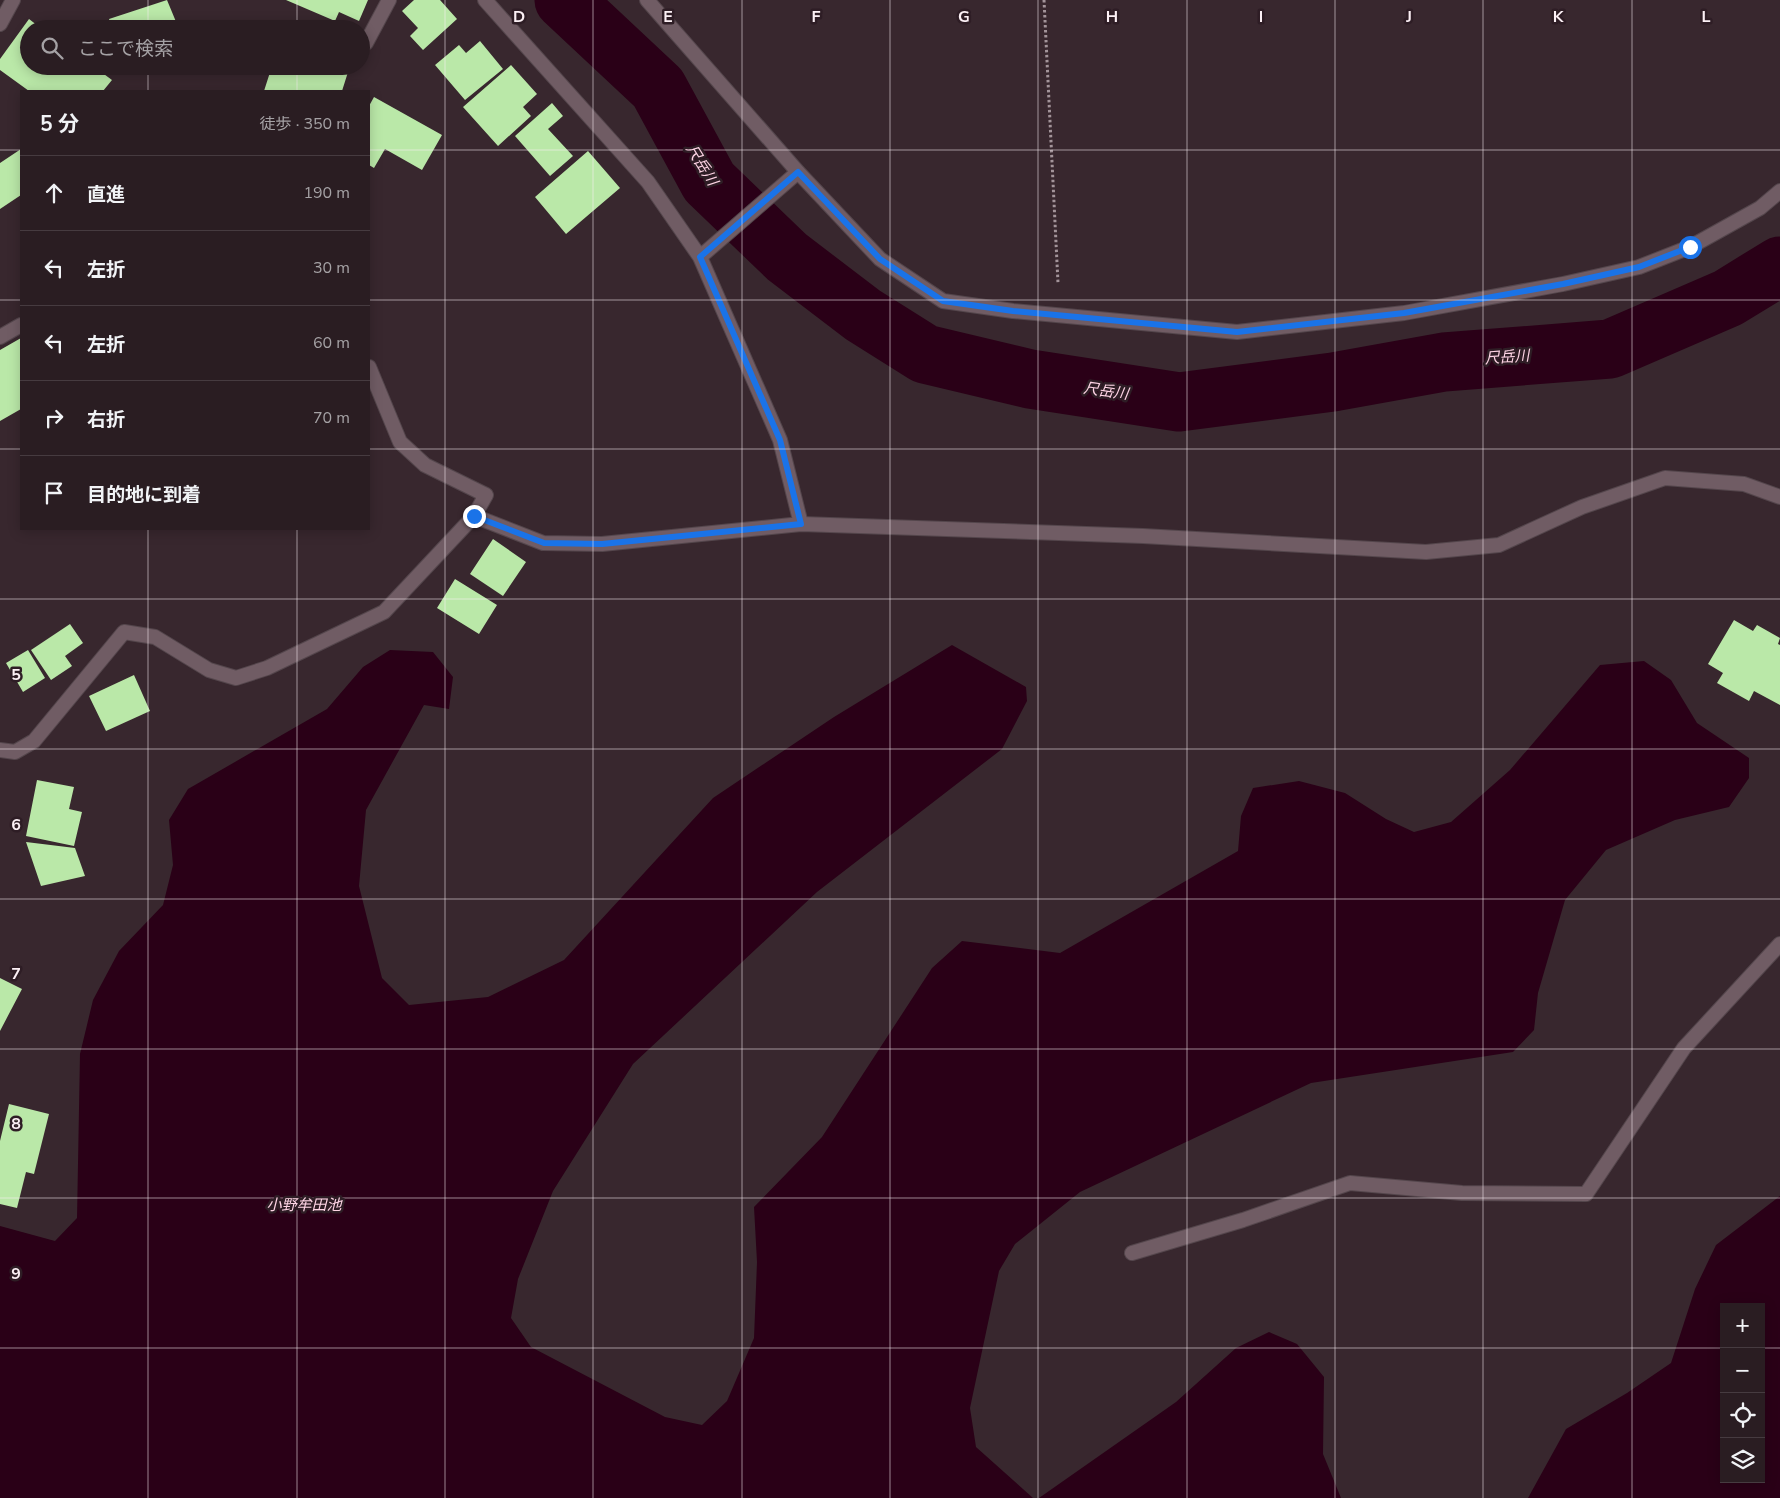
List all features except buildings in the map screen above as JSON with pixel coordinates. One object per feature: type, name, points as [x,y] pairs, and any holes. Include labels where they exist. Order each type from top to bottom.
[{"type":"street","points":[[0,24],[13,0]]},
{"type":"street","points":[[370,36],[389,0]]},
{"type":"street","points":[[485,0],[648,182],[700,257],[780,440],[801,524]]},
{"type":"street","points":[[647,0],[793,177],[880,259],[943,301],[1013,311],[1237,332],[1404,313],[1563,284],[1639,267],[1690,247],[1760,208],[1780,191]]},
{"type":"street","points":[[700,257],[793,177]]},
{"type":"street","points":[[0,337],[20,326]]},
{"type":"street","points":[[0,750],[15,752],[34,741],[124,632],[156,637],[209,670],[236,678],[267,668],[384,612],[474,516],[486,495],[425,465],[400,442],[370,369]]},
{"type":"street","points":[[474,516],[544,543],[602,544],[801,524],[1144,536],[1426,552],[1499,545],[1582,507],[1665,478],[1744,484],[1780,497]]},
{"type":"street","points":[[1132,1253],[1243,1220],[1350,1183],[1462,1193],[1586,1194],[1684,1048],[1780,944]]},
{"type":"path","points":[[1044,0],[1058,282]]},
{"type":"water","name":"小野牟田池","points":[[952,645],[1026,687],[1027,701],[1002,749],[817,892],[633,1064],[553,1191],[518,1279],[511,1318],[531,1347],[665,1417],[702,1425],[727,1401],[754,1338],[757,1262],[754,1207],[822,1137],[932,968],[962,941],[1060,953],[1238,851],[1241,816],[1253,788],[1299,781],[1345,793],[1386,819],[1414,832],[1451,822],[1510,770],[1600,665],[1644,661],[1671,680],[1697,723],[1749,758],[1749,778],[1729,807],[1675,820],[1606,850],[1565,900],[1538,993],[1534,1030],[1513,1052],[1311,1083],[1080,1192],[1015,1244],[999,1271],[970,1408],[976,1447],[1033,1498],[0,1498],[0,1226],[55,1241],[77,1218],[80,1054],[93,1000],[119,951],[163,905],[173,865],[169,820],[188,789],[327,709],[363,667],[390,650],[433,652],[453,677],[449,709],[424,705],[366,810],[359,886],[382,978],[409,1005],[488,997],[564,960],[713,798],[834,717]]},
{"type":"water","points":[[1780,1196],[1780,1498],[1528,1498],[1566,1429],[1627,1393],[1671,1363],[1695,1289],[1716,1245]]},
{"type":"water","points":[[1269,1332],[1297,1344],[1324,1377],[1323,1454],[1341,1498],[1039,1498],[1176,1402],[1236,1348]]},
{"type":"waterway","name":"尺岳川","points":[[564,0],[658,88],[709,182],[787,257],[863,315],[925,354],[1030,379],[1179,402],[1333,382],[1444,362],[1610,349],[1728,298],[1780,266]]},
{"type":"route","points":[[474,516],[544,543],[602,544],[801,524],[780,440],[700,257],[798,172],[880,259],[943,301],[1013,311],[1127,323],[1237,332],[1404,313],[1563,284],[1639,267],[1690,247]]}]
